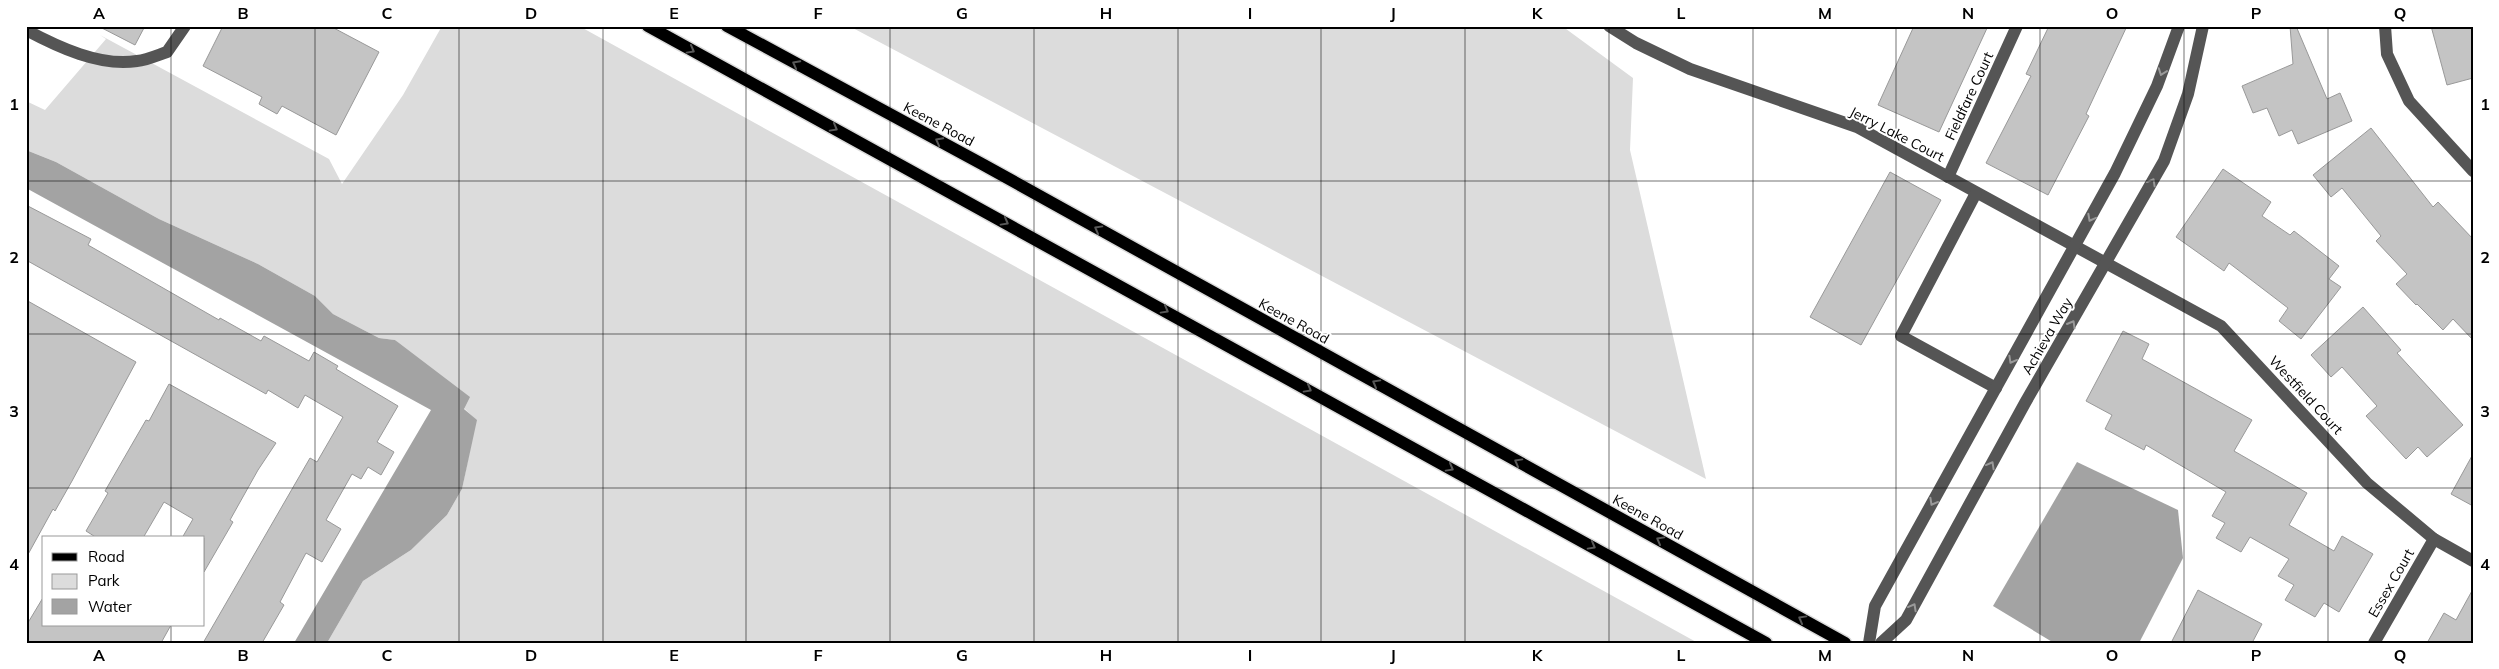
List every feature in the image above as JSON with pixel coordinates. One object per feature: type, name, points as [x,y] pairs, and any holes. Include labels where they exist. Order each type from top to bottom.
[{"type":"main road","points":[[648,26],[963,198],[1766,643]]},
{"type":"main road","name":"Keene Road","points":[[727,26],[982,164],[1845,643]]},
{"type":"street","points":[[26,30],[78,54],[113,62],[138,61],[168,52],[185,26]]},
{"type":"street","name":"Jerry Lake Court","points":[[1609,26],[1636,44],[1690,68],[1857,127],[1976,193],[2108,262]]},
{"type":"street","name":"Fieldfare Court","points":[[1948,177],[2017,26]]},
{"type":"street","name":"Achieva Way","points":[[1869,643],[1875,606],[2076,246],[2157,86],[2179,26]]},
{"type":"street","name":"Achieva Way","points":[[1881,643],[1906,620],[2021,411],[2108,262],[2164,161],[2188,94],[2203,26]]},
{"type":"street","points":[[2385,26],[2387,54],[2409,101],[2473,171]]},
{"type":"street","points":[[1976,193],[1900,336],[1996,388]]},
{"type":"street","name":"Westfield Court","points":[[2108,262],[2221,326],[2367,483],[2434,539],[2473,560]]},
{"type":"street","name":"Essex Court","points":[[2374,643],[2434,539]]},
{"type":"green space","points":[[442,26],[579,26],[1698,643],[1654,643],[1646,641],[1645,643],[327,643],[363,581],[411,550],[447,515],[462,489],[476,420],[395,340],[379,338],[333,314],[315,296],[258,264],[159,219],[56,162],[26,150],[26,101],[45,110],[106,39],[100,35],[329,159],[342,184],[403,95]]},
{"type":"green space","points":[[849,26],[1562,26],[1633,78],[1630,150],[1706,479]]},
{"type":"water","points":[[26,150],[56,162],[159,219],[258,264],[315,296],[333,314],[379,338],[395,340],[470,397],[464,409],[477,420],[462,489],[447,515],[411,550],[363,581],[327,643],[294,643],[431,410],[26,188]]},
{"type":"water","points":[[2077,462],[2178,510],[2183,558],[2139,643],[2054,643],[1993,606]]},
{"type":"building","points":[[98,26],[145,26],[135,45]]},
{"type":"building","points":[[223,26],[330,26],[379,52],[336,135],[282,106],[277,114],[259,104],[262,97],[203,66]]},
{"type":"building","points":[[1914,26],[1988,26],[1939,132],[1878,105]]},
{"type":"building","points":[[2049,26],[2127,26],[2086,114],[2089,116],[2048,195],[1986,163],[2031,76],[2026,74]]},
{"type":"building","points":[[2290,26],[2296,26],[2327,99],[2340,93],[2352,121],[2298,144],[2292,130],[2279,136],[2267,108],[2253,113],[2242,86],[2293,64]]},
{"type":"building","points":[[2431,26],[2473,26],[2473,78],[2447,85]]},
{"type":"building","points":[[2371,128],[2433,207],[2438,202],[2473,239],[2473,340],[2453,319],[2443,330],[2416,305],[2396,284],[2407,274],[2376,241],[2381,236],[2342,188],[2331,197],[2313,175]]},
{"type":"building","points":[[2223,169],[2271,202],[2262,216],[2290,235],[2294,231],[2339,266],[2329,279],[2341,287],[2301,339],[2279,321],[2288,308],[2229,263],[2224,271],[2176,237]]},
{"type":"building","points":[[1890,172],[1941,200],[1861,345],[1810,317]]},
{"type":"building","points":[[26,205],[91,239],[88,245],[219,320],[220,318],[261,341],[264,336],[309,361],[314,352],[338,366],[336,369],[398,406],[377,442],[394,452],[381,475],[368,467],[361,479],[352,474],[326,520],[341,529],[322,562],[306,553],[280,602],[284,605],[262,643],[203,643],[310,458],[317,462],[343,417],[305,395],[298,408],[268,390],[266,394],[26,260]]},
{"type":"building","points":[[26,300],[136,362],[72,481],[55,511],[53,509],[26,558]]},
{"type":"building","points":[[2363,307],[2401,350],[2397,353],[2463,425],[2427,457],[2418,447],[2406,459],[2366,416],[2377,406],[2342,367],[2331,377],[2311,355]]},
{"type":"building","points":[[2123,331],[2149,344],[2142,359],[2252,420],[2234,451],[2307,493],[2289,525],[2334,551],[2342,536],[2373,554],[2339,612],[2324,603],[2315,617],[2285,600],[2294,585],[2278,576],[2289,559],[2250,537],[2241,552],[2216,538],[2225,523],[2212,516],[2226,492],[2146,445],[2144,450],[2105,429],[2112,415],[2086,401]]},
{"type":"building","points":[[169,384],[276,443],[258,470],[230,520],[233,522],[205,570],[205,536],[183,536],[193,519],[164,502],[144,536],[94,536],[86,531],[108,493],[105,491],[146,420],[149,421]]},
{"type":"building","points":[[2473,454],[2473,506],[2451,494]]},
{"type":"building","points":[[2473,589],[2473,643],[2427,643],[2444,613],[2456,620]]},
{"type":"building","points":[[2198,590],[2262,624],[2252,643],[2171,643]]},
{"type":"building","points":[[42,599],[42,626],[170,626],[161,643],[26,643],[26,626]]}]
